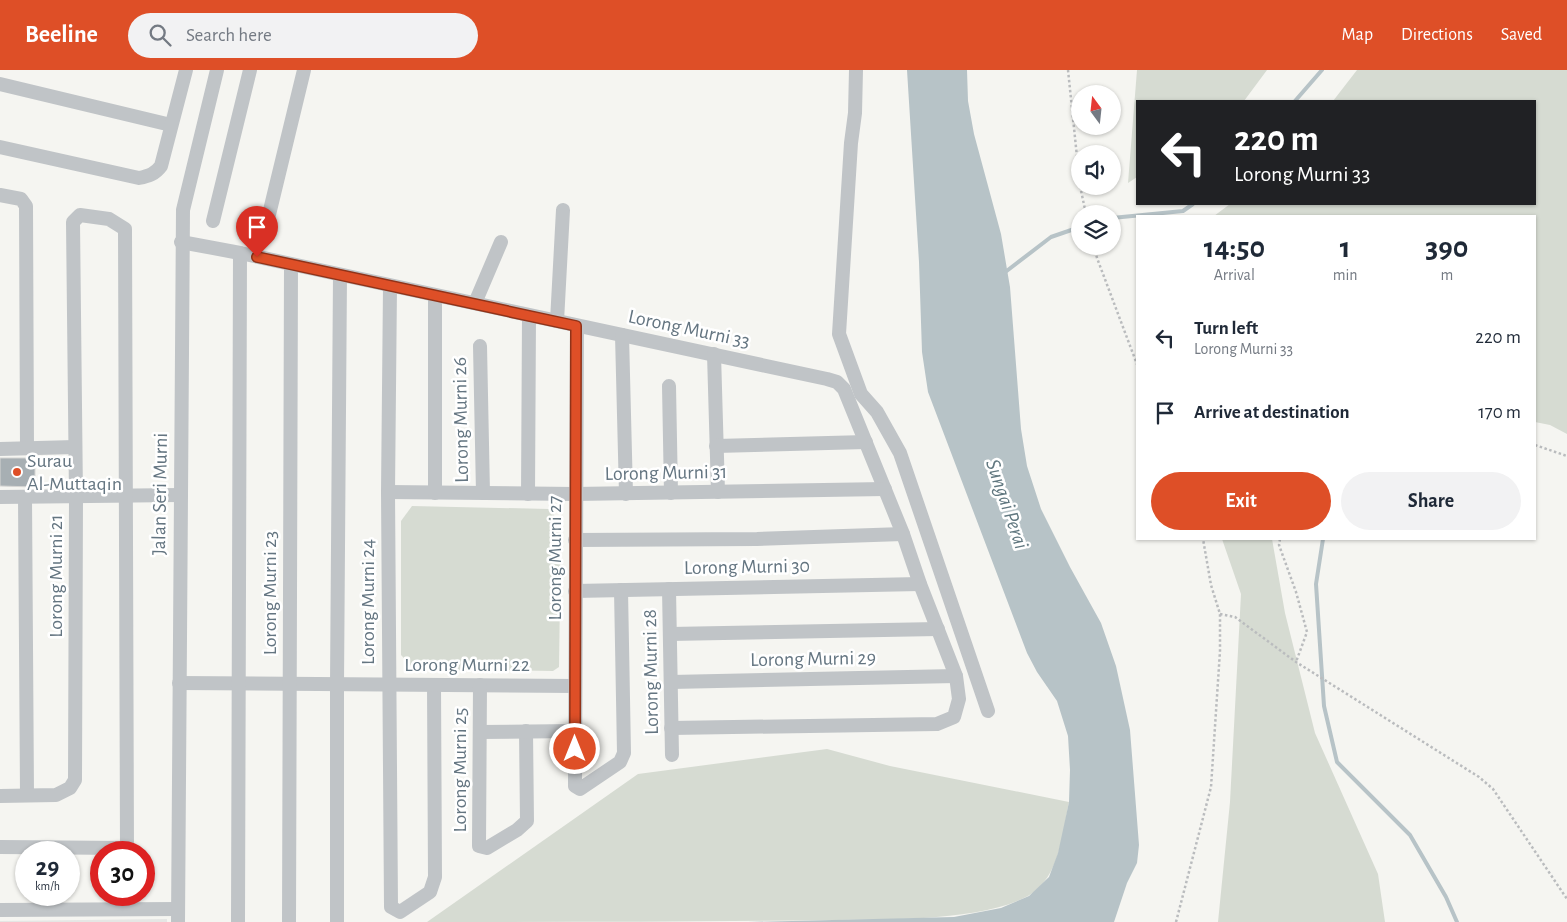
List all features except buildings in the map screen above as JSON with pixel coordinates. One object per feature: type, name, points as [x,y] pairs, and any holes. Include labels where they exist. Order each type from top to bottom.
[{"type":"street","points":[[0,147],[139,178],[148,176],[156,172],[161,166],[186,70]]},
{"type":"street","name":"Jalan Seri Murni","points":[[178,916],[181,242],[183,210],[188,183],[217,70]]},
{"type":"street","points":[[213,221],[250,70]]},
{"type":"street","points":[[265,231],[304,70]]},
{"type":"street","points":[[856,70],[855,113],[851,142],[839,334],[861,394],[877,412],[900,453],[988,711]]},
{"type":"street","points":[[0,84],[171,126]]},
{"type":"street","points":[[0,195],[21,199],[26,206],[27,448]]},
{"type":"street","points":[[556,322],[563,210]]},
{"type":"street","name":"Lorong Murni 21","points":[[27,795],[56,795],[70,788],[75,780],[76,772],[73,222],[80,215],[109,219],[125,229],[124,496]]},
{"type":"street","name":"Lorong Murni 33","points":[[181,242],[827,378],[837,382],[844,389],[866,442],[903,534],[920,584],[956,676],[960,699],[954,717],[937,724],[671,728]]},
{"type":"street","points":[[475,303],[501,242]]},
{"type":"street","points":[[238,922],[240,253]]},
{"type":"street","name":"Lorong Murni 23","points":[[288,922],[291,265]]},
{"type":"street","points":[[338,922],[337,684],[340,275]]},
{"type":"street","name":"Lorong Murni 24","points":[[390,286],[388,492],[391,907],[400,912],[430,892],[435,878],[434,685]]},
{"type":"street","points":[[435,296],[435,493]]},
{"type":"street","points":[[528,494],[529,316]]},
{"type":"street","name":"Lorong Murni 27","points":[[576,326],[574,731],[575,786],[580,789],[620,762],[624,753],[621,590]]},
{"type":"street","points":[[622,336],[626,494]]},
{"type":"street","name":"Lorong Murni 26","points":[[480,346],[483,493]]},
{"type":"street","points":[[714,354],[718,492]]},
{"type":"street","points":[[669,386],[671,493]]},
{"type":"street","points":[[716,446],[866,442]]},
{"type":"street","points":[[0,449],[75,447]]},
{"type":"street","name":"Lorong Murni 31","points":[[388,492],[626,494],[885,489]]},
{"type":"street","points":[[0,497],[180,495]]},
{"type":"street","points":[[124,496],[127,841]]},
{"type":"street","points":[[0,796],[27,795],[25,497]]},
{"type":"street","points":[[575,540],[757,539],[903,534]]},
{"type":"street","name":"Lorong Murni 30","points":[[575,591],[920,584]]},
{"type":"street","name":"Lorong Murni 28","points":[[669,589],[672,756]]},
{"type":"street","points":[[670,634],[938,630]]},
{"type":"street","name":"Lorong Murni 29","points":[[670,682],[956,676]]},
{"type":"street","name":"Lorong Murni 22","points":[[179,683],[574,686]]},
{"type":"street","name":"Lorong Murni 25","points":[[480,685],[480,846],[488,848],[517,830],[527,821],[526,731]]},
{"type":"street","points":[[480,732],[574,731]]},
{"type":"street","points":[[0,848],[90,849]]},
{"type":"street","points":[[0,910],[34,916],[102,916],[127,909],[178,916]]},
{"type":"path","points":[[1068,70],[1075,145]]},
{"type":"path","points":[[1097,255],[1136,362]]},
{"type":"path","points":[[1536,445],[1567,456]]},
{"type":"path","points":[[1176,922],[1211,787],[1220,651],[1220,614],[1211,585],[1203,540]]},
{"type":"path","points":[[1280,540],[1279,545],[1296,592],[1307,632],[1296,662]]},
{"type":"path","points":[[1220,614],[1235,617],[1296,662],[1479,777],[1493,788],[1567,899]]},
{"type":"shaded area","points":[[1137,70],[1267,70],[1245,100],[1136,100],[1136,178],[1128,183]]},
{"type":"shaded area","points":[[1357,70],[1567,70],[1567,434],[1550,425],[1536,422],[1536,215],[1215,215],[1229,205],[1536,205],[1536,100],[1334,100]]},
{"type":"shaded area","points":[[412,506],[549,509],[561,524],[559,667],[553,671],[414,669],[401,655],[401,521]]},
{"type":"shaded area","points":[[1222,540],[1272,540],[1285,613],[1315,733],[1378,874],[1385,922],[1218,922],[1230,802],[1241,594]]},
{"type":"shaded area","points":[[827,749],[890,766],[1069,802],[1058,854],[1047,878],[1039,888],[1028,896],[984,911],[903,919],[427,922],[638,774]]},
{"type":"shaded area","points":[[167,919],[167,922],[0,922],[0,921]]},
{"type":"water","name":"Sungai Perai","points":[[907,70],[967,70],[968,101],[974,134],[1001,234],[1010,287],[1021,429],[1027,466],[1041,509],[1101,623],[1116,666],[1130,730],[1139,845],[1137,863],[1127,883],[1114,922],[748,922],[954,917],[1001,908],[1029,896],[1049,877],[1058,853],[1069,802],[1068,736],[1057,701],[1037,672],[1027,653],[928,392],[922,352],[919,262]]},
{"type":"waterway","points":[[1296,100],[1322,70]]},
{"type":"waterway","points":[[1142,215],[1183,211],[1192,205]]},
{"type":"waterway","points":[[1121,217],[1136,216]]},
{"type":"waterway","points":[[1004,273],[1051,237],[1071,230]]},
{"type":"waterway","points":[[1323,540],[1316,584],[1324,706],[1337,762],[1410,835],[1446,897],[1457,922]]},
{"type":"place","name":"Surau Al-Muttaqin","points":[[17,472]]},
{"type":"route","points":[[257,257],[576,326],[575,749]]}]
